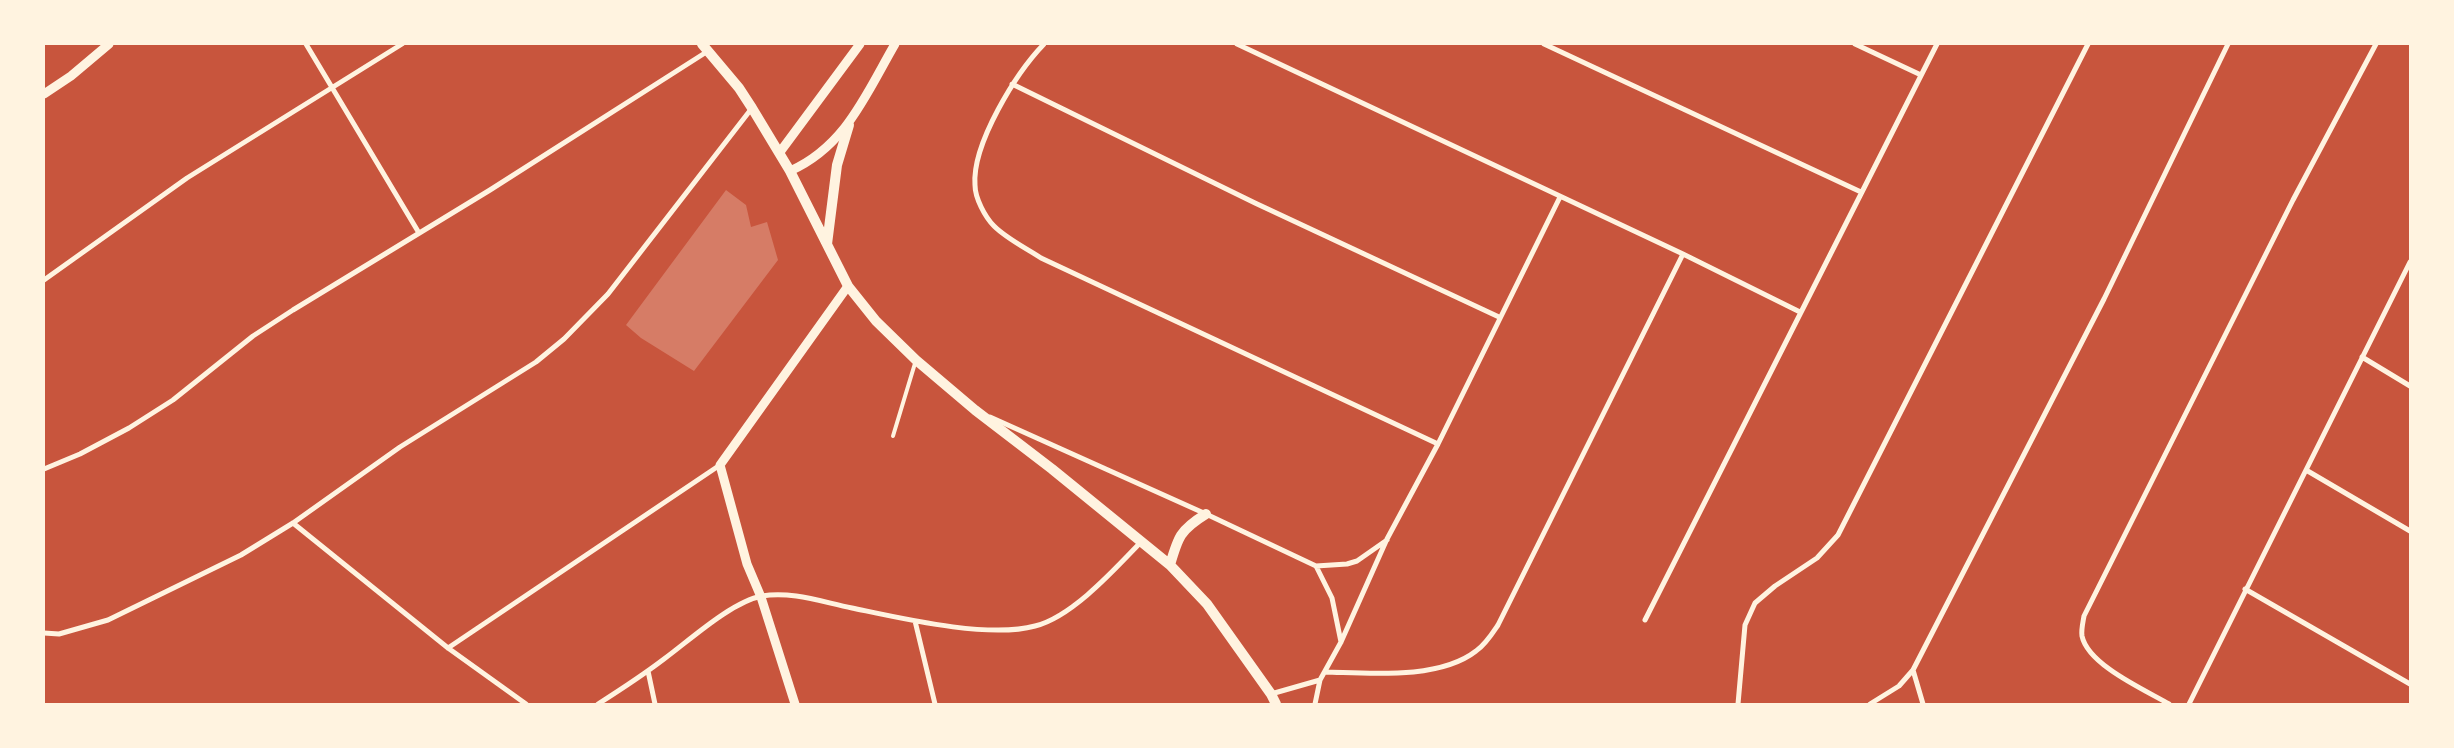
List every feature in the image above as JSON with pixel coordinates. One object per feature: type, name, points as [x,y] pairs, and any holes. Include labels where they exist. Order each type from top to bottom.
[{"type":"main road","points":[[705,48],[739,88],[780,152],[848,286],[876,321],[916,360],[974,410],[1170,565],[1207,604],[1271,694],[1276,704]]},
{"type":"main road","points":[[827,244],[837,165],[849,125]]},
{"type":"main road","points":[[1170,565],[1178,537],[1190,524],[1206,514]]},
{"type":"street","points":[[44,94],[71,76],[109,44]]},
{"type":"street","points":[[306,44],[419,233]]},
{"type":"street","points":[[44,280],[187,178],[402,44]]},
{"type":"street","points":[[780,152],[860,44]]},
{"type":"street","points":[[790,171],[820,154],[849,125],[895,44]]},
{"type":"street","points":[[1044,44],[1012,84],[978,158],[975,186],[982,208],[994,226],[1041,258],[1438,444]]},
{"type":"street","points":[[1237,44],[1683,254],[1800,312]]},
{"type":"street","points":[[1544,44],[1861,192]]},
{"type":"street","points":[[1855,44],[1921,75]]},
{"type":"street","points":[[1645,620],[1937,44]]},
{"type":"street","points":[[1738,704],[1745,625],[1755,603],[1775,586],[1811,563],[1838,535],[2088,44]]},
{"type":"street","points":[[1870,704],[1899,686],[1913,670],[2104,299],[2228,44]]},
{"type":"street","points":[[2169,704],[2105,666],[2089,650],[2082,634],[2084,616],[2289,209],[2376,44]]},
{"type":"street","points":[[44,469],[80,454],[129,428],[173,400],[253,336],[419,233],[705,48]]},
{"type":"street","points":[[1012,84],[1255,203],[1499,316]]},
{"type":"street","points":[[44,633],[59,634],[108,620],[241,555],[293,523],[400,447],[536,362],[564,340],[614,286],[752,108]]},
{"type":"street","points":[[1315,704],[1320,680],[1341,642],[1387,539],[1438,444],[1499,316],[1560,197]]},
{"type":"street","points":[[1325,672],[1393,673],[1435,668],[1462,660],[1477,651],[1489,638],[1498,625],[1683,254]]},
{"type":"street","points":[[2189,704],[2410,262]]},
{"type":"street","points":[[448,648],[720,465],[848,286]]},
{"type":"street","points":[[2362,358],[2410,386]]},
{"type":"street","points":[[974,410],[1206,514],[1316,566],[1347,564],[1357,561],[1387,539]]},
{"type":"street","points":[[720,465],[747,564],[760,597],[795,704]]},
{"type":"street","points":[[2306,470],[2410,531]]},
{"type":"street","points":[[293,523],[448,648],[526,704]]},
{"type":"street","points":[[598,704],[648,671],[741,603],[760,597],[783,594],[915,621],[1012,630],[1037,626],[1072,608],[1107,577],[1140,542]]},
{"type":"street","points":[[1316,566],[1332,598],[1341,642]]},
{"type":"street","points":[[2245,589],[2410,684]]},
{"type":"street","points":[[915,621],[935,704]]},
{"type":"street","points":[[1913,670],[1923,704]]},
{"type":"street","points":[[648,671],[655,704]]},
{"type":"street","points":[[1271,694],[1320,680]]},
{"type":"lane","points":[[893,436],[916,360]]},
{"type":"building","points":[[726,190],[746,205],[751,227],[767,222],[778,260],[694,371],[641,338],[626,325]]}]
